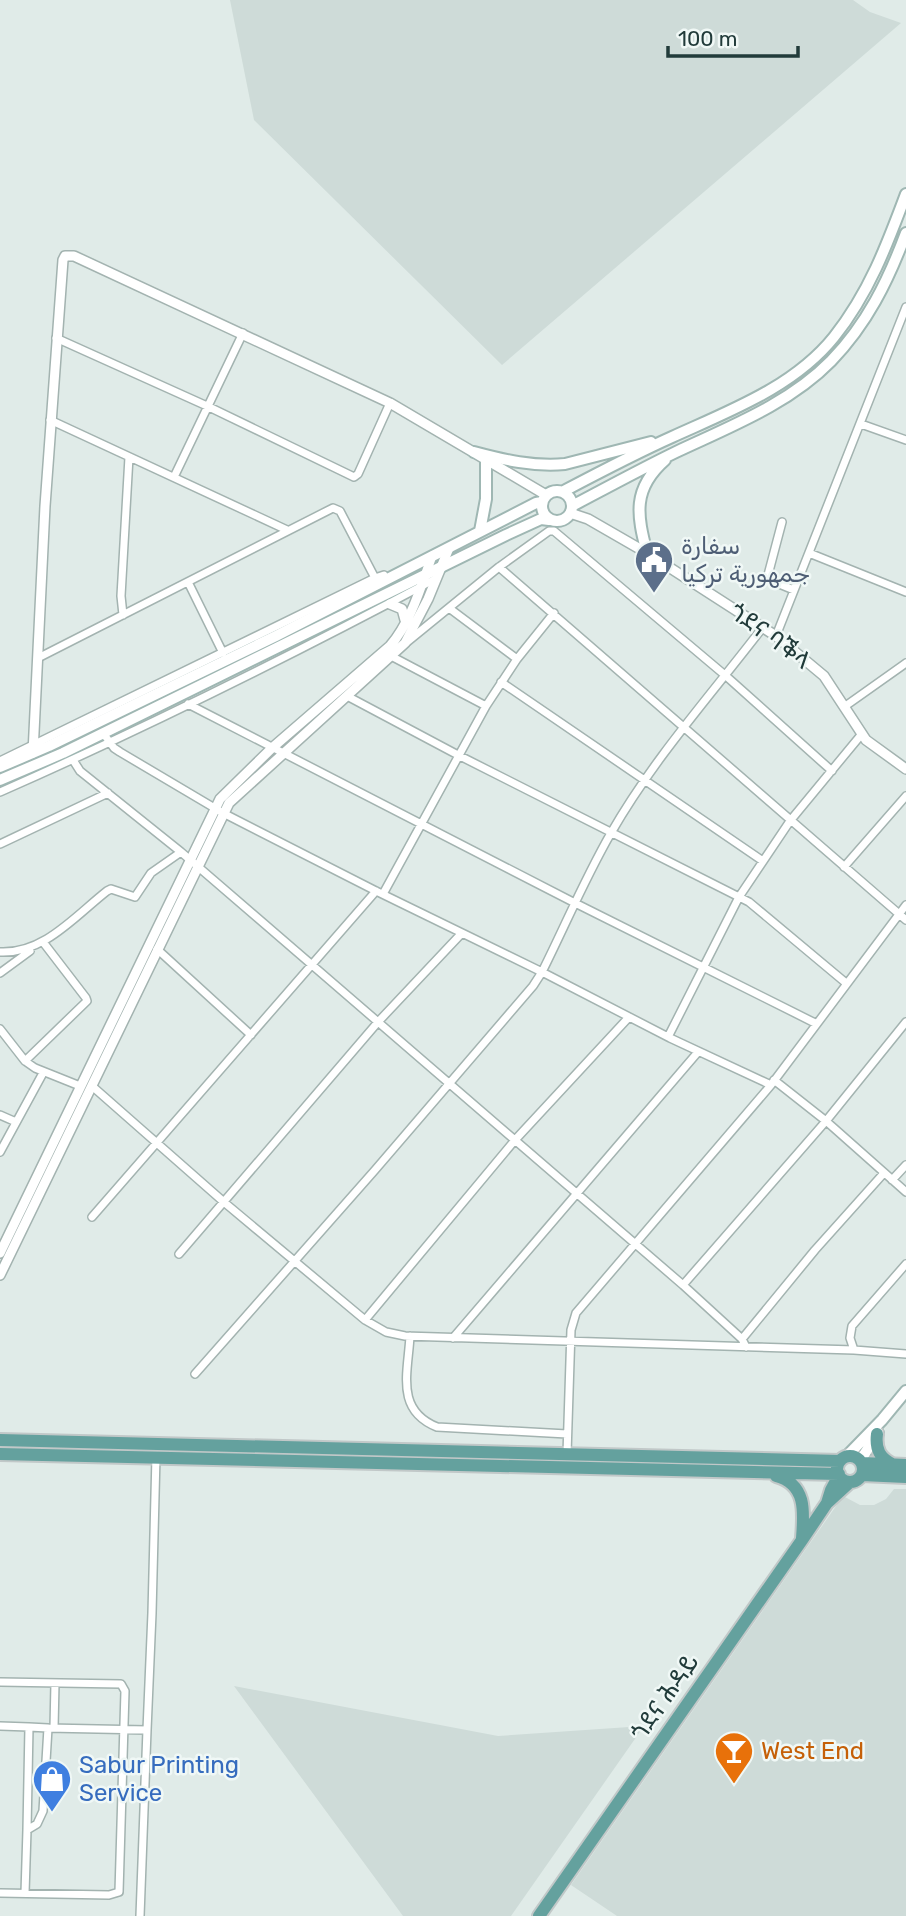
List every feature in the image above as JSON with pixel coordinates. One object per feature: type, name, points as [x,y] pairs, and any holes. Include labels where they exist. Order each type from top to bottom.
[{"type":"main road","points":[[0,767],[449,548],[554,492],[562,492],[771,389],[799,371],[828,344],[867,288],[906,194]]},
{"type":"main road","points":[[0,780],[106,738],[423,581],[541,519],[563,520],[571,510],[673,453],[755,414],[791,393],[831,362],[861,326],[891,271],[906,233]]},
{"type":"main road","points":[[474,452],[521,463],[560,464],[649,442],[664,441]]},
{"type":"main road","points":[[647,553],[638,519],[639,500],[650,479],[673,453]]},
{"type":"main road","points":[[480,531],[487,493],[486,460]]},
{"type":"main road","points":[[562,492],[568,497],[571,510]]},
{"type":"main road","points":[[544,499],[542,510],[549,520]]},
{"type":"main road","points":[[843,1470],[859,1441],[882,1420],[906,1391]]},
{"type":"main road","points":[[0,1440],[567,1454],[843,1470],[856,1480],[882,1420]]},
{"type":"main road","points":[[877,1434],[880,1455],[900,1465]]},
{"type":"main road","points":[[0,1454],[766,1473],[843,1470]]},
{"type":"main road","points":[[843,1470],[851,1456],[861,1466],[906,1477]]},
{"type":"main road","points":[[861,1466],[900,1465]]},
{"type":"main road","name":"ጎደና ሕዳይ","points":[[539,1916],[802,1540],[827,1503],[843,1470]]},
{"type":"main road","points":[[766,1473],[790,1481],[802,1496],[802,1540]]},
{"type":"street","points":[[33,750],[50,420],[63,260],[69,255],[390,403],[474,452],[544,499]]},
{"type":"street","points":[[776,636],[906,307]]},
{"type":"street","points":[[174,477],[243,333]]},
{"type":"street","points":[[56,338],[207,406],[354,477],[358,474],[390,403]]},
{"type":"street","points":[[50,420],[287,530]]},
{"type":"street","points":[[861,424],[906,440]]},
{"type":"street","points":[[122,614],[129,457]]},
{"type":"street","points":[[0,761],[33,750],[223,653],[381,579],[337,508],[287,530],[38,658]]},
{"type":"street","name":"ጎደና ባቕላ","points":[[571,510],[647,553],[776,636],[824,676],[861,734],[905,767]]},
{"type":"street","points":[[782,522],[768,575],[772,581],[794,590]]},
{"type":"street","points":[[219,810],[405,643],[499,567],[549,531],[558,533],[726,676],[832,771]]},
{"type":"street","points":[[405,643],[449,548]]},
{"type":"street","points":[[809,553],[906,592]]},
{"type":"street","points":[[0,1275],[3,1256],[80,1086],[229,788],[390,646],[405,620],[432,556]]},
{"type":"street","points":[[499,567],[906,920]]},
{"type":"street","points":[[0,792],[73,761],[106,738],[188,704],[390,604],[423,581]]},
{"type":"street","points":[[188,582],[223,653]]},
{"type":"street","points":[[390,604],[402,609],[405,620]]},
{"type":"street","points":[[449,608],[517,659]]},
{"type":"street","points":[[92,1217],[311,963],[380,893],[423,824],[486,706],[517,659],[554,613]]},
{"type":"street","points":[[195,1374],[533,986],[612,832],[682,726],[726,676],[763,627]]},
{"type":"street","points":[[391,656],[486,706]]},
{"type":"street","points":[[844,707],[906,663]]},
{"type":"street","points":[[501,682],[763,861]]},
{"type":"street","points":[[347,696],[749,902],[846,983]]},
{"type":"street","points":[[188,704],[575,904],[815,1023]]},
{"type":"street","points":[[668,1037],[739,897],[790,821],[861,734]]},
{"type":"street","points":[[106,738],[120,752],[219,810],[698,1052],[772,1083],[826,1121],[906,1192]]},
{"type":"street","points":[[73,761],[80,771],[181,852],[683,1285],[742,1339],[746,1347]]},
{"type":"street","points":[[0,845],[108,793]]},
{"type":"street","points":[[844,867],[906,796]]},
{"type":"street","points":[[0,973],[107,891],[111,889],[135,897],[151,873],[181,852]]},
{"type":"street","points":[[3,1256],[92,1086],[157,949],[193,864]]},
{"type":"street","points":[[567,1454],[570,1342],[572,1321],[580,1306],[772,1083],[906,905]]},
{"type":"street","points":[[179,1254],[378,1022],[461,934]]},
{"type":"street","points":[[0,952],[24,950],[41,943]]},
{"type":"street","points":[[25,1061],[87,1001],[41,943]]},
{"type":"street","points":[[157,949],[251,1035]]},
{"type":"street","points":[[365,1320],[515,1140],[629,1017]]},
{"type":"street","points":[[683,1285],[826,1121],[906,1022]]},
{"type":"street","points":[[0,1029],[25,1061],[43,1073],[80,1086]]},
{"type":"street","points":[[453,1338],[698,1052]]},
{"type":"street","points":[[0,1152],[43,1073]]},
{"type":"street","points":[[92,1086],[225,1203],[365,1320],[386,1332],[453,1338],[855,1350],[906,1354]]},
{"type":"street","points":[[0,1115],[16,1122]]},
{"type":"street","points":[[892,1180],[906,1165]]},
{"type":"street","points":[[742,1339],[815,1250],[884,1173]]},
{"type":"street","points":[[855,1350],[850,1338],[852,1326],[906,1264]]},
{"type":"street","points":[[410,1336],[407,1394],[410,1406],[424,1422],[437,1427],[567,1434]]},
{"type":"street","points":[[140,1916],[156,1445]]},
{"type":"street","points":[[0,1682],[122,1684],[125,1691],[119,1892],[109,1895],[0,1893]]},
{"type":"street","points":[[27,1830],[37,1824],[43,1811],[55,1683]]},
{"type":"street","points":[[0,1726],[146,1730]]},
{"type":"street","points":[[25,1893],[29,1727]]},
{"type":"shaded area","points":[[230,0],[853,0],[870,12],[901,23],[502,365],[254,120]]},
{"type":"shaded area","points":[[894,1489],[906,1489],[906,1916],[617,1916],[571,1885],[843,1496],[860,1505],[874,1505],[886,1499]]},
{"type":"shaded area","points":[[234,1686],[498,1736],[644,1726],[511,1916],[403,1916]]},
{"type":"place","name":"سفارة جمهورية تركيا","points":[[654,594]]},
{"type":"place","name":"West End","points":[[734,1785]]},
{"type":"place","name":"Sabur Printing Service","points":[[52,1813]]}]
